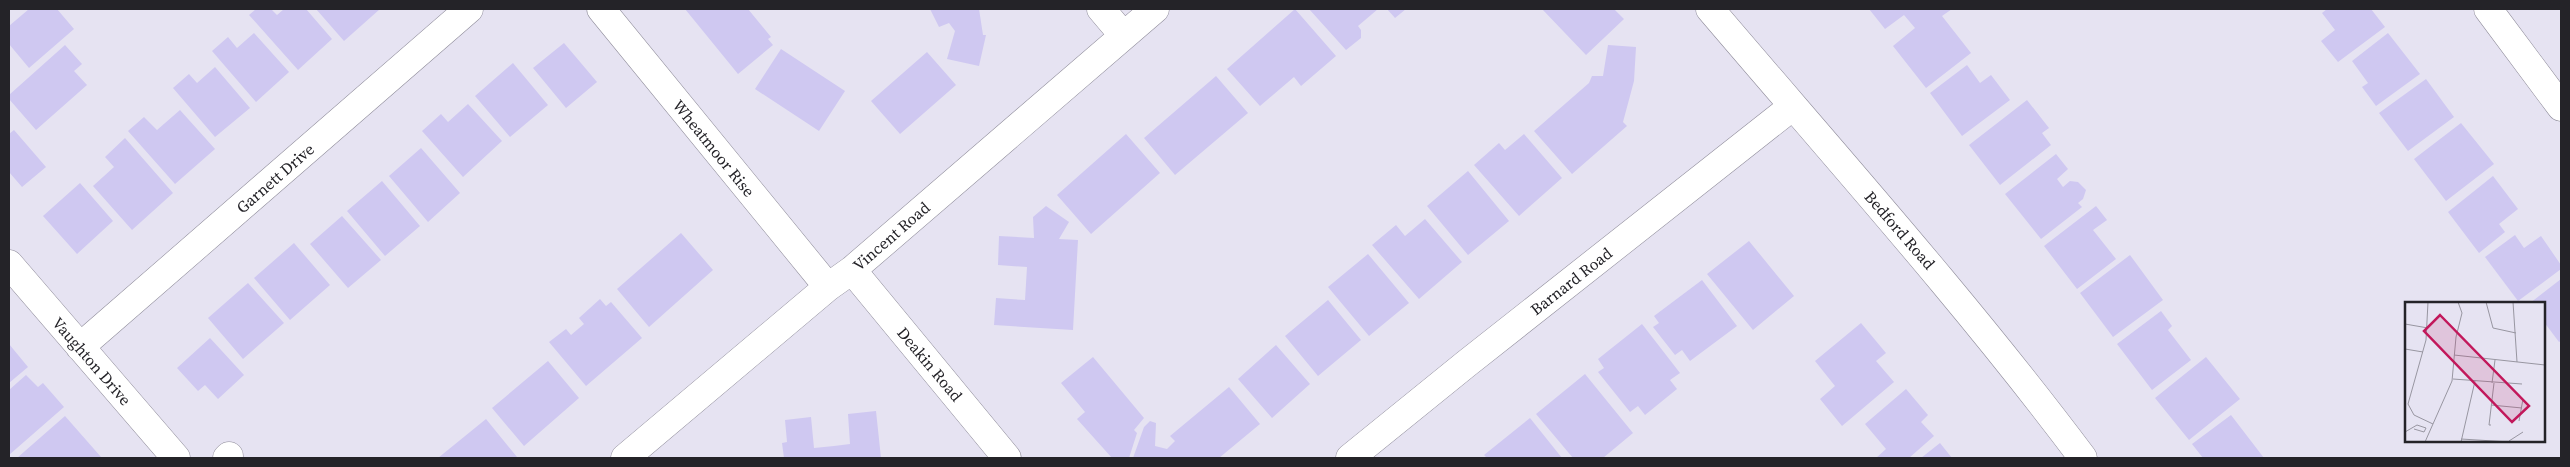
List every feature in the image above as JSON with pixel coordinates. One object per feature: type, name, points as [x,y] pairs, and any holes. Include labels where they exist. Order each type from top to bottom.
[{"type":"street","name":"Garnett Drive","points":[[80,347],[469,9]]},
{"type":"street","name":"Wheatmoor Rise","points":[[601,9],[828,287]]},
{"type":"street","points":[[1101,9],[1124,35]]},
{"type":"street","name":"Vincent Road","points":[[625,458],[828,287],[852,270],[1155,9]]},
{"type":"street","name":"Bedford Road","points":[[1710,9],[1945,283],[2031,389],[2082,458]]},
{"type":"street","points":[[2488,9],[2560,102]]},
{"type":"street","name":"Barnard Road","points":[[1350,458],[1793,106]]},
{"type":"street","name":"Vaughton Drive","points":[[9,264],[176,458]]},
{"type":"street","name":"Deakin Road","points":[[852,270],[1007,458]]},
{"type":"building","points":[[29,9],[57,9],[74,29],[29,68],[9,44],[9,26]]},
{"type":"building","points":[[256,9],[271,9],[277,15],[284,9],[306,9],[332,39],[298,70],[249,15]]},
{"type":"building","points":[[316,9],[380,9],[344,41]]},
{"type":"building","points":[[685,9],[748,9],[771,37],[768,39],[773,45],[738,74]]},
{"type":"building","points":[[930,9],[979,9],[983,35],[986,35],[979,66],[947,59],[955,31],[949,23],[939,27]]},
{"type":"building","points":[[1295,9],[1336,56],[1301,86],[1294,77],[1260,106],[1227,69]]},
{"type":"building","points":[[1309,9],[1378,9],[1358,26],[1361,30],[1361,38],[1346,50]]},
{"type":"building","points":[[1387,9],[1406,9],[1395,18]]},
{"type":"building","points":[[1542,9],[1614,9],[1624,19],[1586,55]]},
{"type":"building","points":[[1869,9],[1952,9],[1942,16],[1971,53],[1926,88],[1893,46],[1915,28],[1904,15],[1885,29]]},
{"type":"building","points":[[2327,9],[2371,9],[2385,27],[2338,62],[2321,41],[2335,30],[2322,13]]},
{"type":"building","points":[[254,33],[289,72],[256,102],[212,51],[228,37],[237,48]]},
{"type":"building","points":[[2388,33],[2420,74],[2376,106],[2362,87],[2368,83],[2352,61]]},
{"type":"building","points":[[564,43],[597,82],[566,108],[533,68]]},
{"type":"building","points":[[65,45],[82,64],[74,71],[87,85],[36,130],[9,99],[9,95]]},
{"type":"building","points":[[1608,45],[1636,47],[1634,81],[1623,122],[1627,126],[1572,174],[1534,131],[1589,83],[1592,76],[1603,76]]},
{"type":"building","points":[[781,49],[845,91],[819,131],[755,89]]},
{"type":"building","points":[[927,52],[956,85],[900,134],[871,101]]},
{"type":"building","points":[[513,63],[548,105],[510,137],[475,96]]},
{"type":"building","points":[[1967,65],[1980,83],[1991,75],[2010,100],[1962,136],[1930,93]]},
{"type":"building","points":[[215,67],[250,108],[215,137],[173,88],[189,74],[197,83]]},
{"type":"building","points":[[1216,76],[1248,113],[1175,175],[1144,138]]},
{"type":"building","points":[[2426,79],[2454,117],[2408,151],[2379,113]]},
{"type":"building","points":[[2027,100],[2049,128],[2042,133],[2051,145],[2000,185],[1969,145]]},
{"type":"building","points":[[468,104],[502,141],[463,177],[422,131],[441,114],[448,122]]},
{"type":"building","points":[[180,110],[215,149],[175,184],[128,131],[144,117],[157,130]]},
{"type":"building","points":[[2461,123],[2494,164],[2446,201],[2414,159]]},
{"type":"building","points":[[14,130],[46,167],[22,187],[9,172],[9,134]]},
{"type":"building","points":[[1126,134],[1160,173],[1091,234],[1057,195]]},
{"type":"building","points":[[1524,134],[1562,178],[1519,216],[1474,165],[1499,143],[1505,150]]},
{"type":"building","points":[[125,138],[173,193],[132,230],[93,186],[114,167],[105,157]]},
{"type":"building","points":[[421,148],[460,193],[428,222],[389,176]]},
{"type":"building","points":[[2056,154],[2068,169],[2057,179],[2063,187],[2070,181],[2078,182],[2086,190],[2083,199],[2078,203],[2082,207],[2041,239],[2005,194]]},
{"type":"building","points":[[1468,171],[1509,221],[1468,255],[1427,206]]},
{"type":"building","points":[[2493,176],[2518,209],[2499,224],[2505,232],[2479,253],[2448,212]]},
{"type":"building","points":[[382,181],[420,226],[385,256],[347,211]]},
{"type":"building","points":[[80,183],[113,221],[77,254],[43,216]]},
{"type":"building","points":[[1046,206],[1069,222],[1059,239],[1078,240],[1073,330],[994,325],[996,298],[1025,300],[1027,267],[998,265],[999,236],[1034,238],[1033,217]]},
{"type":"building","points":[[2096,206],[2107,220],[2093,230],[2116,259],[2077,289],[2044,246]]},
{"type":"building","points":[[342,216],[381,260],[348,288],[310,244]]},
{"type":"building","points":[[1425,219],[1462,262],[1419,299],[1372,245],[1396,225],[1405,236]]},
{"type":"building","points":[[681,233],[713,270],[649,327],[617,289]]},
{"type":"building","points":[[2515,235],[2524,248],[2541,236],[2561,265],[2561,269],[2518,301],[2485,257]]},
{"type":"building","points":[[1749,241],[1794,296],[1753,330],[1707,274]]},
{"type":"building","points":[[294,243],[330,285],[290,320],[254,278]]},
{"type":"building","points":[[1368,254],[1409,303],[1369,336],[1328,287]]},
{"type":"building","points":[[2130,255],[2163,300],[2113,337],[2080,293]]},
{"type":"building","points":[[2561,279],[2561,341],[2559,342],[2545,323],[2545,302],[2531,302]]},
{"type":"building","points":[[1702,280],[1737,326],[1690,361],[1682,350],[1675,355],[1653,327],[1659,323],[1654,316]]},
{"type":"building","points":[[248,283],[284,323],[243,359],[208,318]]},
{"type":"building","points":[[600,299],[606,306],[611,302],[642,338],[586,386],[549,342],[566,329],[571,335],[584,324],[579,318]]},
{"type":"building","points":[[1328,300],[1361,340],[1318,376],[1285,336]]},
{"type":"building","points":[[2161,311],[2172,326],[2168,330],[2191,360],[2152,390],[2117,344]]},
{"type":"building","points":[[1861,323],[1886,353],[1876,361],[1894,382],[1842,426],[1820,399],[1835,386],[1815,361]]},
{"type":"building","points":[[1642,324],[1680,373],[1670,380],[1677,389],[1645,415],[1638,406],[1630,412],[1598,372],[1604,368],[1598,359]]},
{"type":"building","points":[[210,338],[244,375],[218,399],[205,385],[198,391],[177,368]]},
{"type":"building","points":[[9,344],[28,367],[9,383]]},
{"type":"building","points":[[1276,345],[1310,384],[1272,418],[1238,379]]},
{"type":"building","points":[[1093,357],[1144,418],[1134,430],[1137,433],[1129,458],[1112,458],[1077,419],[1085,412],[1061,383]]},
{"type":"building","points":[[2206,357],[2240,399],[2189,440],[2155,398]]},
{"type":"building","points":[[548,361],[579,398],[524,446],[492,408]]},
{"type":"building","points":[[1585,374],[1633,433],[1603,458],[1573,458],[1536,414]]},
{"type":"building","points":[[26,375],[38,387],[43,383],[64,407],[9,455],[9,390]]},
{"type":"building","points":[[1229,387],[1260,424],[1219,458],[1133,458],[1144,427],[1150,421],[1156,423],[1155,446],[1167,449],[1175,441],[1170,436]]},
{"type":"building","points":[[1906,389],[1928,415],[1921,422],[1934,436],[1909,458],[1876,458],[1886,449],[1865,424]]},
{"type":"building","points":[[876,411],[881,458],[784,458],[782,443],[787,442],[785,420],[811,417],[814,448],[850,444],[848,414]]},
{"type":"building","points":[[2231,415],[2264,458],[2203,458],[2192,444]]},
{"type":"building","points":[[65,416],[101,457],[17,458]]},
{"type":"building","points":[[1530,418],[1562,458],[1487,458],[1484,455]]},
{"type":"building","points":[[486,419],[517,457],[438,458]]},
{"type":"building","points":[[1940,443],[1952,458],[1921,458]]}]
